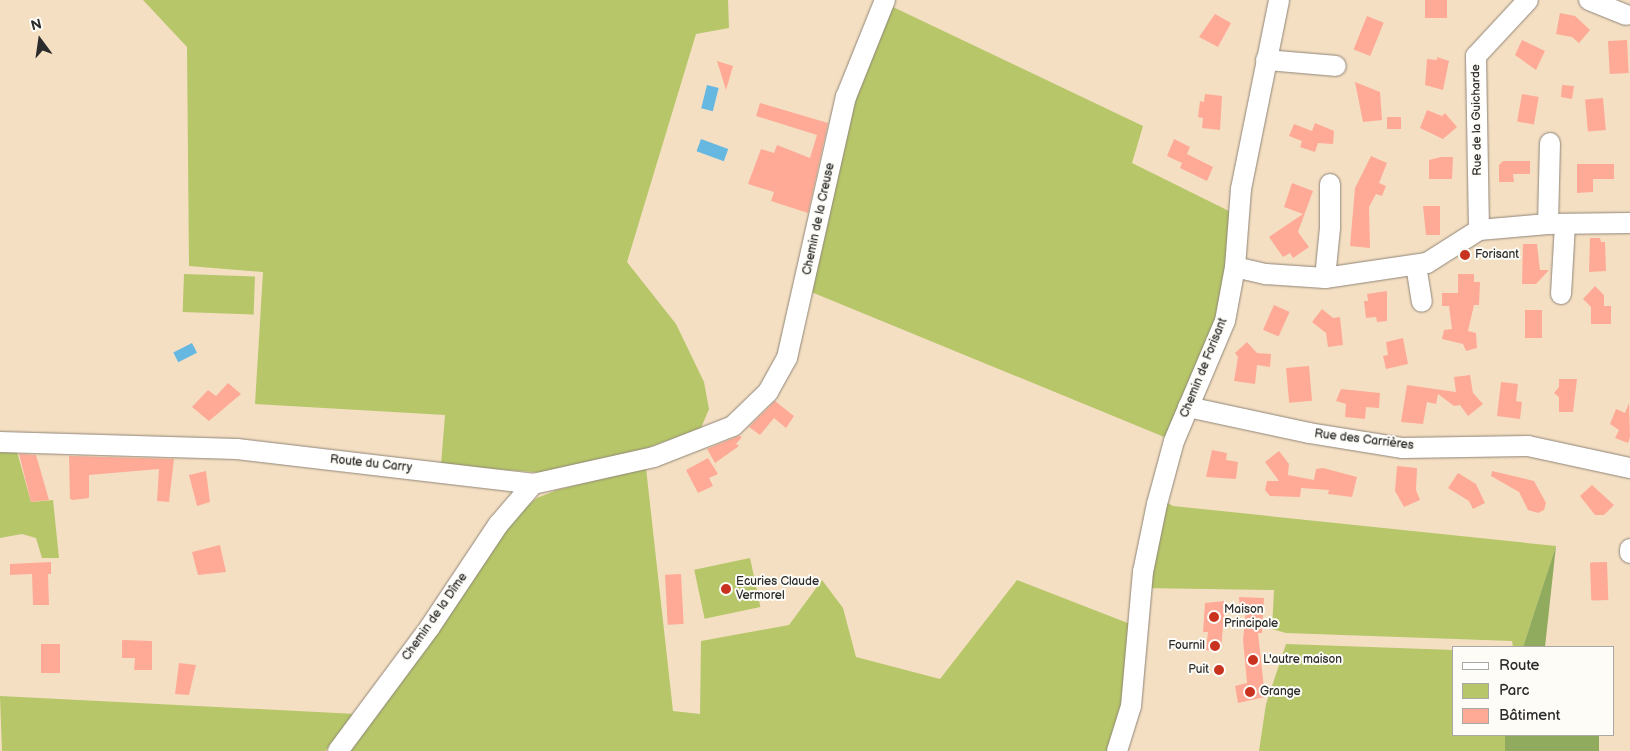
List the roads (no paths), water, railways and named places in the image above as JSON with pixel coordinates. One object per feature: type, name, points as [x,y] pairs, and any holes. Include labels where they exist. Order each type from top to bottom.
[{"type":"street","name":"Chemin de la Creuse","points":[[733,426],[768,392],[787,358],[846,97],[885,0]]},
{"type":"street","name":"Chemin de Forisant","points":[[1117,751],[1131,706],[1143,572],[1156,504],[1174,441],[1225,321],[1235,267],[1241,189],[1279,0]]},
{"type":"street","name":"Rue de la Guicharde","points":[[1479,230],[1476,56],[1528,0]]},
{"type":"street","points":[[1589,0],[1626,15]]},
{"type":"street","points":[[1266,60],[1336,66]]},
{"type":"street","points":[[1550,143],[1561,294]]},
{"type":"street","points":[[1325,278],[1330,184]]},
{"type":"street","points":[[1235,267],[1266,274],[1325,278],[1427,263],[1479,230],[1556,224],[1630,223]]},
{"type":"street","points":[[1416,265],[1422,302]]},
{"type":"street","name":"Rue des Carrières","points":[[1188,407],[1309,433],[1402,448],[1528,446],[1630,468]]},
{"type":"street","name":"Route du Carry","points":[[0,442],[237,449],[533,484],[654,457],[733,426]]},
{"type":"street","name":"Chemin de la Dîme","points":[[338,751],[430,627],[498,525],[533,484]]},
{"type":"street","points":[[1630,548],[1630,553]]},
{"type":"water","points":[[707,85],[719,88],[713,111],[701,108]]},
{"type":"water","points":[[701,139],[728,149],[724,161],[697,151]]},
{"type":"water","points":[[192,343],[197,353],[178,362],[173,353]]},
{"type":"place","name":"Forisant","points":[[1465,255]]},
{"type":"place","name":"Ecuries Claude Vermorel","points":[[726,589]]},
{"type":"place","name":"Maison Principale","points":[[1214,617]]},
{"type":"place","name":"Fournil","points":[[1215,646]]},
{"type":"place","name":"L'autre maison","points":[[1253,660]]},
{"type":"place","name":"Puit","points":[[1219,670]]},
{"type":"place","name":"Grange","points":[[1250,692]]}]
